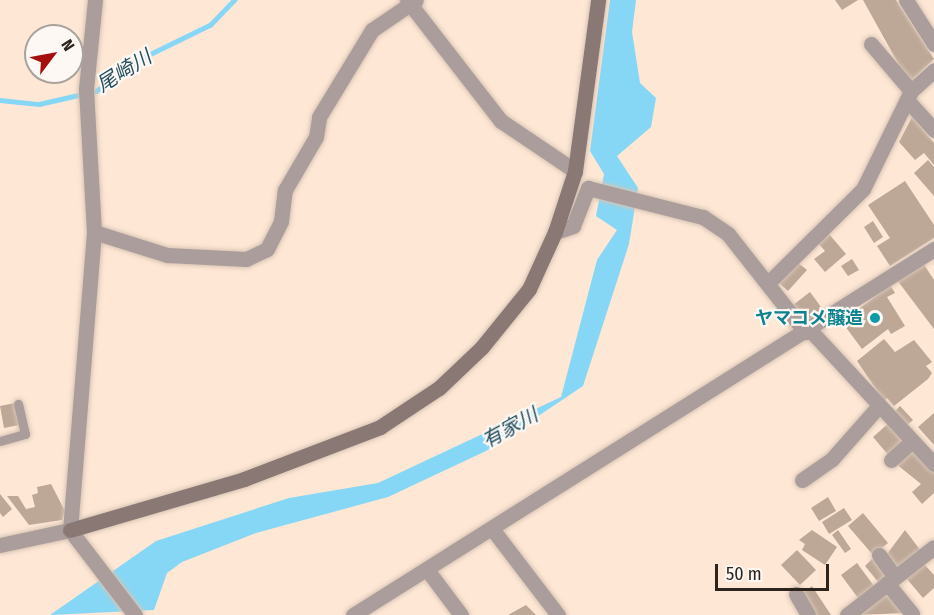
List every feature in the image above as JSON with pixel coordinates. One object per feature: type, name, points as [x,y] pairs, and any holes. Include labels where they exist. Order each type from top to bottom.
[{"type":"street","points":[[95,0],[87,94],[94,232],[70,530],[135,615]]},
{"type":"street","points":[[0,545],[70,530],[244,479],[381,427],[439,388],[482,347],[529,289],[555,232],[575,171],[597,0]]},
{"type":"street","points":[[906,0],[934,44]]},
{"type":"street","points":[[94,232],[167,255],[246,259],[267,249],[281,221],[285,190],[316,137],[319,117],[372,30],[411,2],[501,121],[575,171]]},
{"type":"street","points":[[871,44],[934,130]]},
{"type":"street","points":[[768,283],[863,189],[910,96],[934,70]]},
{"type":"street","points":[[555,232],[573,226],[588,188],[667,206],[703,217],[728,234],[807,330],[877,408],[934,464]]},
{"type":"street","points":[[353,615],[428,571],[934,249]]},
{"type":"street","points":[[802,480],[832,459],[877,408]]},
{"type":"street","points":[[891,460],[911,442]]},
{"type":"street","points":[[493,530],[558,615]]},
{"type":"street","points":[[847,615],[934,547]]},
{"type":"street","points":[[879,555],[912,614]]},
{"type":"street","points":[[428,571],[461,615]]},
{"type":"street","points":[[796,594],[808,615]]},
{"type":"lane","points":[[0,441],[25,434],[18,404]]},
{"type":"water","name":"有家川","points":[[610,0],[636,0],[632,32],[640,83],[656,98],[651,127],[617,156],[638,188],[629,244],[583,386],[486,451],[388,497],[256,533],[182,562],[167,573],[154,610],[50,615],[156,541],[289,498],[378,483],[561,397],[597,260],[617,230],[596,216],[604,174],[590,151]]},
{"type":"building","points":[[835,0],[858,0],[842,10]]},
{"type":"building","points":[[863,0],[896,0],[934,59],[909,83]]},
{"type":"building","points":[[912,117],[934,143],[934,165],[924,153],[915,160],[899,142]]},
{"type":"building","points":[[928,160],[934,167],[934,196],[914,173]]},
{"type":"building","points":[[905,181],[934,225],[934,238],[890,266],[877,246],[890,238],[868,205]]},
{"type":"building","points":[[873,221],[883,237],[874,243],[864,227]]},
{"type":"building","points":[[829,234],[846,254],[825,272],[814,259],[825,251],[818,243]]},
{"type":"building","points":[[852,259],[859,270],[848,276],[841,266]]},
{"type":"building","points":[[797,262],[807,270],[788,291],[779,283]]},
{"type":"building","points":[[923,263],[934,280],[934,329],[897,280]]},
{"type":"building","name":"ヤマコメ醸造","points":[[890,285],[895,293],[887,297],[905,326],[891,334],[888,329],[862,349],[842,322]]},
{"type":"building","points":[[810,292],[824,311],[808,323],[793,305]]},
{"type":"building","points":[[884,339],[895,352],[914,340],[932,362],[926,366],[932,373],[928,379],[894,406],[887,398],[884,401],[857,361]]},
{"type":"building","points":[[15,403],[19,425],[4,428],[0,406]]},
{"type":"building","points":[[900,406],[913,420],[907,425],[895,411]]},
{"type":"building","points":[[934,413],[934,445],[918,427]]},
{"type":"building","points":[[890,422],[907,442],[890,457],[873,437]]},
{"type":"building","points":[[913,448],[934,472],[934,493],[922,504],[912,492],[921,484],[895,463]]},
{"type":"building","points":[[51,484],[65,511],[62,520],[29,525],[7,496],[18,496],[26,509],[35,507],[32,495],[38,493],[37,487]]},
{"type":"building","points":[[0,494],[12,509],[3,517],[0,513]]},
{"type":"building","points":[[828,497],[836,511],[819,521],[811,508]]},
{"type":"building","points":[[844,508],[852,520],[829,534],[822,522]]},
{"type":"building","points":[[863,513],[888,543],[873,555],[848,526]]},
{"type":"building","points":[[812,530],[837,547],[825,565],[802,550],[805,544],[799,540]]},
{"type":"building","points":[[838,530],[851,549],[845,553],[832,535]]},
{"type":"building","points":[[905,530],[921,551],[897,568],[887,554]]},
{"type":"building","points":[[797,550],[816,570],[800,585],[781,565]]},
{"type":"building","points":[[872,559],[887,577],[879,583],[865,566]]},
{"type":"building","points":[[857,563],[874,586],[858,598],[841,575]]},
{"type":"building","points":[[924,564],[934,575],[934,588],[923,598],[907,579]]},
{"type":"building","points":[[812,586],[831,615],[815,615],[801,594]]},
{"type":"building","points":[[886,591],[905,613],[857,615]]},
{"type":"building","points":[[526,605],[536,615],[508,615]]},
{"type":"waterway","name":"尾崎川","points":[[0,100],[39,104],[96,91],[144,57],[210,25],[234,0]]},
{"type":"place","name":"ヤマコメ醸造","points":[[875,318]]}]
